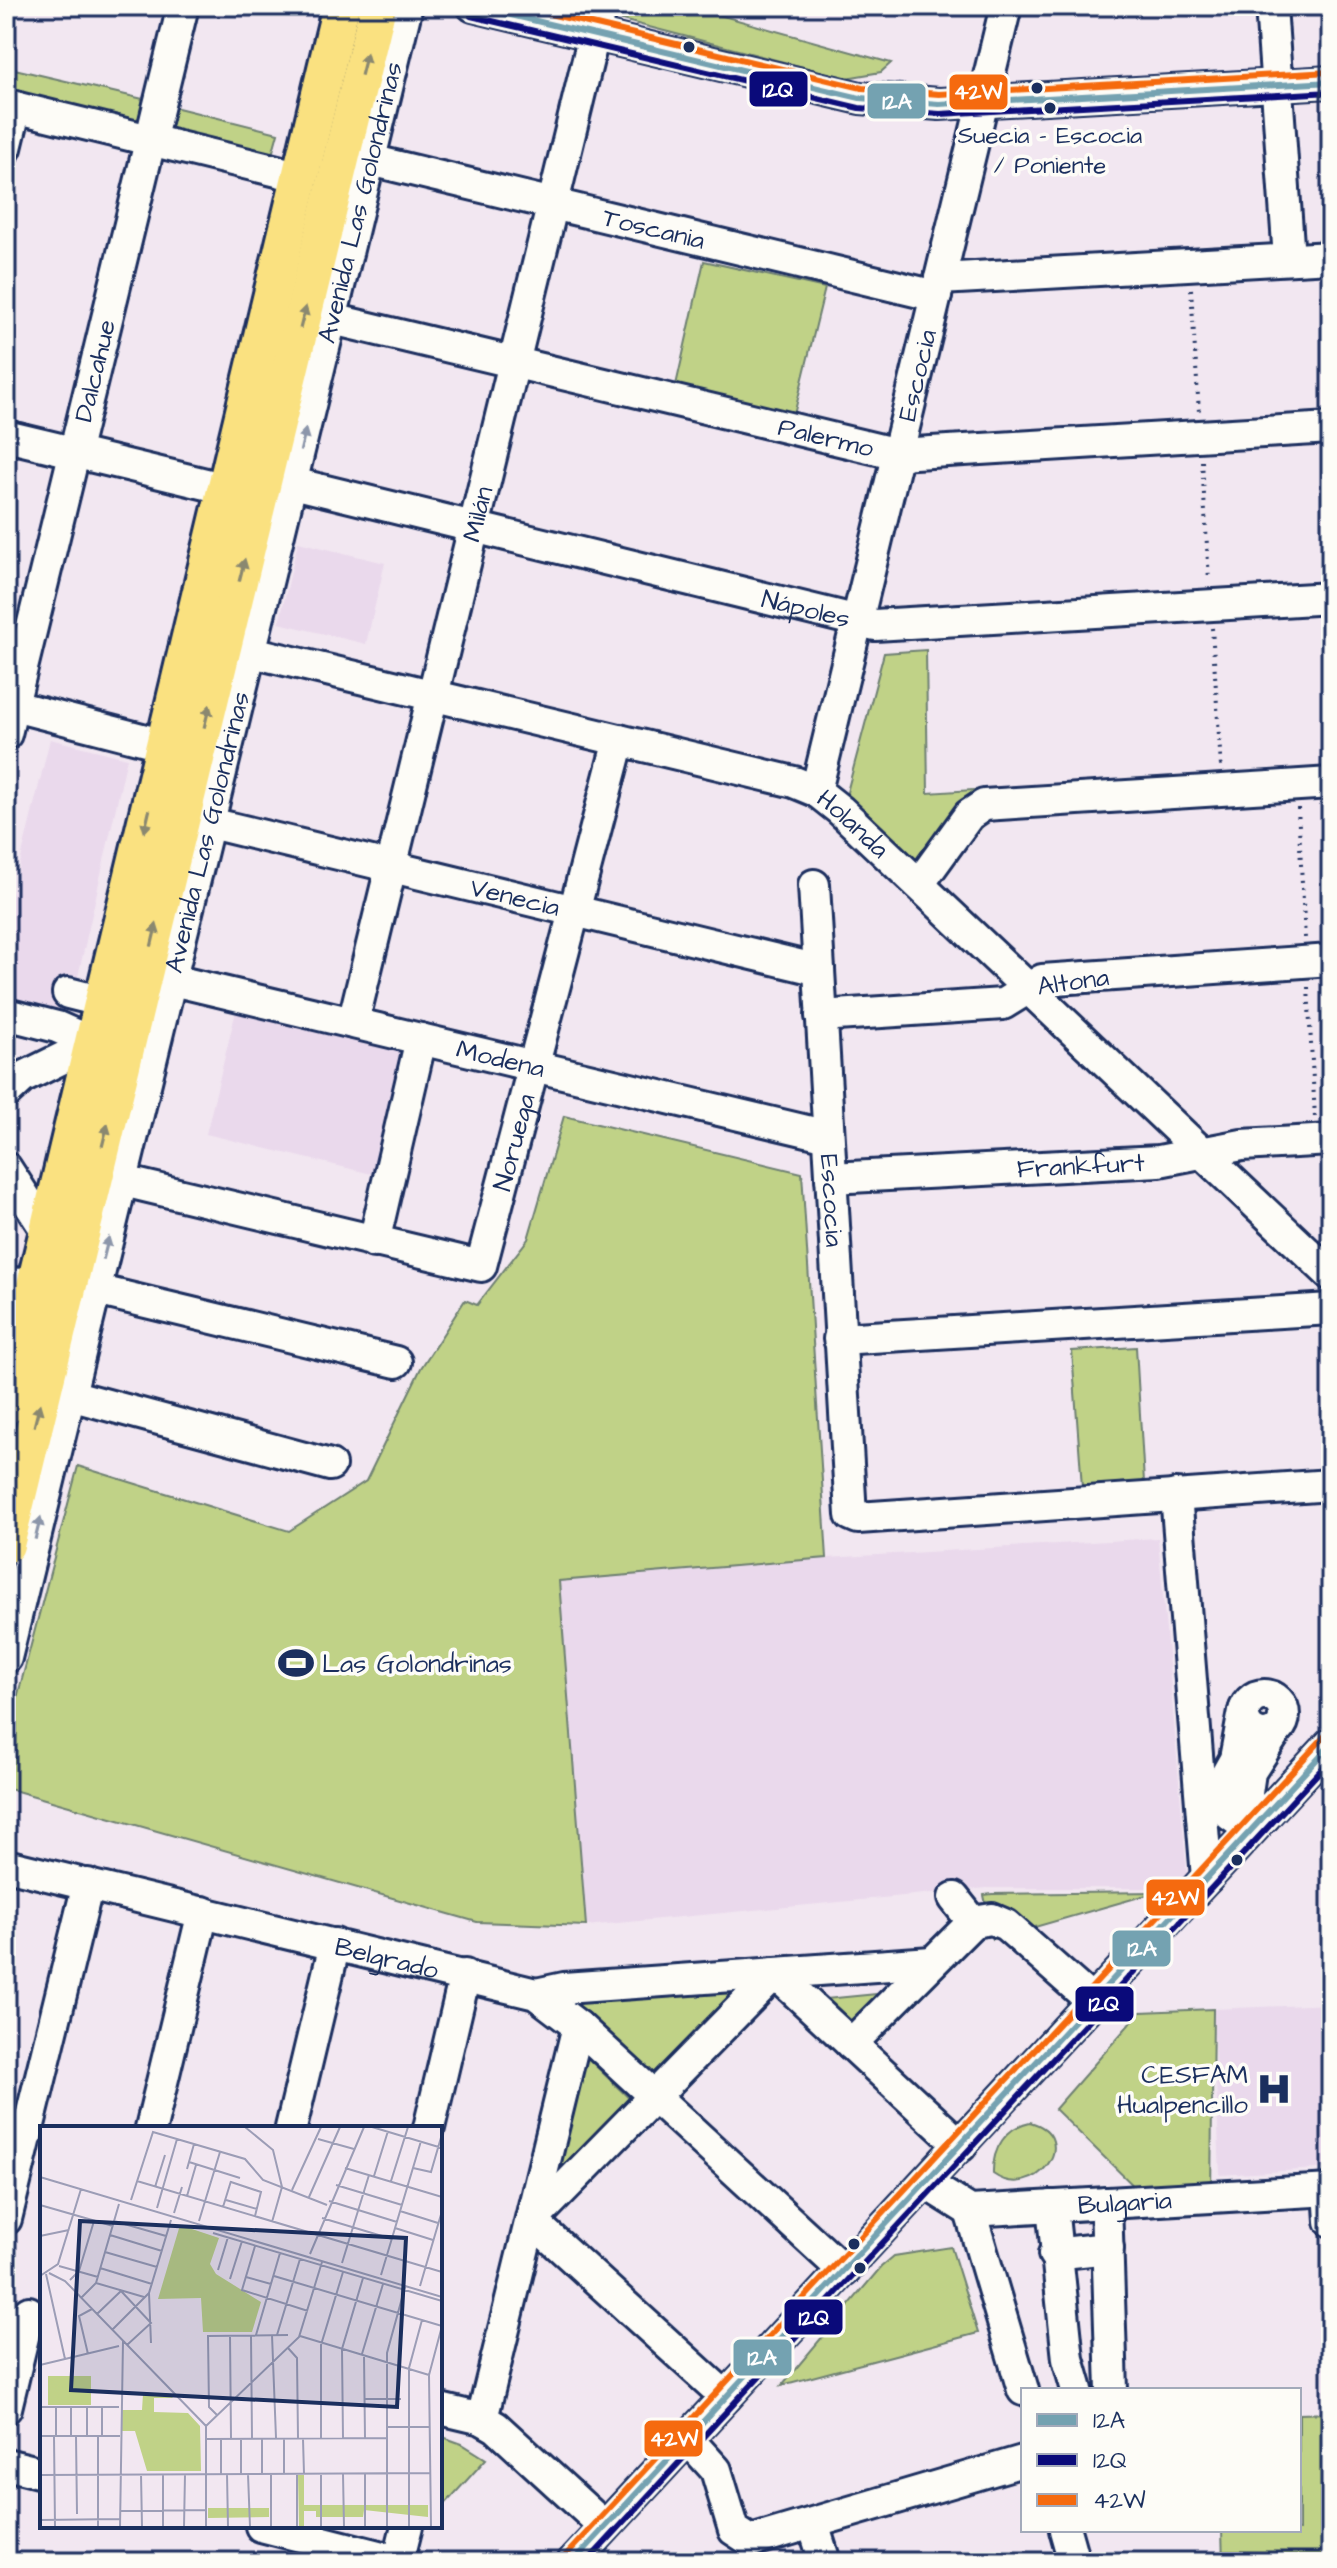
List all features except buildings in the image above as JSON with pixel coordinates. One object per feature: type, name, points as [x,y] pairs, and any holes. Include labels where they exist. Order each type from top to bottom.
[{"type":"main road","name":"Avenida Las Golondrinas","points":[[6,1545],[189,786],[238,649],[378,6]]},
{"type":"main road","points":[[6,1406],[20,1285],[48,1233],[342,8]]},
{"type":"main road","points":[[197,614],[207,634],[238,649]]},
{"type":"main road","points":[[165,745],[183,769],[189,786]]},
{"type":"street","name":"Dalcahue","points":[[8,715],[183,6]]},
{"type":"street","name":"Avenida Las Golondrinas","points":[[6,1658],[210,823],[238,649],[293,483],[407,6]]},
{"type":"street","points":[[473,6],[598,20],[860,98],[894,103],[983,102],[1331,82]]},
{"type":"street","name":"Escocia","points":[[816,791],[1006,6]]},
{"type":"street","points":[[1271,6],[1289,259]]},
{"type":"street","name":"Milán","points":[[353,1023],[598,20]]},
{"type":"street","points":[[6,148],[11,106],[302,177]]},
{"type":"street","name":"Toscania","points":[[370,160],[552,204],[938,287],[1190,265],[1331,257]]},
{"type":"street","name":"Palermo","points":[[332,319],[898,454],[1331,428]]},
{"type":"street","points":[[6,436],[227,489]]},
{"type":"street","name":"Nápoles","points":[[293,483],[875,625],[1331,598]]},
{"type":"street","name":"Holanda","points":[[238,649],[794,782],[816,791],[919,884],[1331,1275]]},
{"type":"street","points":[[8,715],[165,745]]},
{"type":"street","name":"Noruega","points":[[374,1242],[481,1266],[619,740]]},
{"type":"street","points":[[919,884],[969,815],[984,805],[1331,783]]},
{"type":"street","name":"Venecia","points":[[210,823],[819,970]]},
{"type":"street","name":"Escocia","points":[[814,885],[851,1515],[858,1518],[1176,1495]]},
{"type":"street","name":"Altona","points":[[821,1016],[997,1005],[1009,1003],[1027,987],[1052,979],[1331,960]]},
{"type":"street","name":"Modena","points":[[172,980],[828,1136]]},
{"type":"street","points":[[68,993],[104,1002]]},
{"type":"street","points":[[6,1014],[57,1027],[93,1043]]},
{"type":"street","points":[[123,1181],[374,1242],[421,1039]]},
{"type":"street","points":[[6,1093],[22,1078],[93,1043]]},
{"type":"street","name":"Frankfurt","points":[[831,1178],[1159,1161],[1242,1145],[1331,1140]]},
{"type":"street","points":[[6,1168],[48,1233]]},
{"type":"street","points":[[96,1290],[396,1362]]},
{"type":"street","points":[[839,1339],[1331,1309]]},
{"type":"street","points":[[70,1395],[330,1465]]},
{"type":"street","points":[[1207,1878],[1176,1495],[1331,1485]]},
{"type":"street","points":[[1254,1698],[1275,1698],[1284,1716],[1250,1772],[1246,1800],[1257,1824],[1230,1815],[1217,1791],[1235,1759],[1244,1711],[1254,1698]]},
{"type":"street","points":[[573,2562],[1331,1744]]},
{"type":"street","name":"Belgrado","points":[[6,1865],[536,1994],[564,1988],[932,1962]]},
{"type":"street","points":[[6,2219],[88,1884]]},
{"type":"street","points":[[954,1898],[973,1922]]},
{"type":"street","points":[[151,2126],[203,1912]]},
{"type":"street","points":[[851,2044],[973,1922],[992,1919],[1006,1925],[1093,2002]]},
{"type":"street","points":[[291,2126],[335,1944]]},
{"type":"street","points":[[532,2221],[775,1973],[961,2146]]},
{"type":"street","points":[[429,2126],[465,1975]]},
{"type":"street","points":[[536,1994],[578,2026],[844,2271]]},
{"type":"street","points":[[482,2419],[578,2026]]},
{"type":"street","points":[[925,2183],[970,2211],[1022,2388]]},
{"type":"street","points":[[1330,2190],[1331,2221]]},
{"type":"street","name":"Bulgaria","points":[[970,2211],[1330,2190]]},
{"type":"street","points":[[1106,2203],[1112,2388]]},
{"type":"street","points":[[1052,2206],[1054,2254],[1068,2359],[1076,2388]]},
{"type":"street","points":[[532,2221],[726,2397]]},
{"type":"street","points":[[1054,2254],[1108,2248]]},
{"type":"street","points":[[6,2408],[26,2311]]},
{"type":"street","points":[[442,2409],[482,2419],[496,2427],[605,2527]]},
{"type":"street","points":[[688,2439],[716,2470],[731,2523],[738,2535],[757,2541],[1021,2462]]},
{"type":"street","points":[[6,2464],[40,2472]]},
{"type":"street","points":[[813,2524],[825,2562]]},
{"type":"street","points":[[269,2528],[400,2561],[407,2528]]},
{"type":"street","points":[[1066,2532],[1074,2562]]},
{"type":"path","points":[[1190,265],[1222,790]]},
{"type":"shaded area","points":[[298,542],[385,563],[366,644],[279,623]]},
{"type":"shaded area","points":[[50,739],[127,758],[68,1021],[6,1006],[6,921]]},
{"type":"shaded area","points":[[237,1007],[411,1050],[380,1176],[206,1134]]},
{"type":"shaded area","points":[[1158,1538],[1187,1874],[1180,1883],[1156,1888],[987,1888],[586,1926],[559,1581],[827,1558]]},
{"type":"shaded area","name":"CESFAM Hualpencillo","points":[[1331,2004],[1331,2168],[1220,2175],[1213,2009]]},
{"type":"green space","points":[[620,6],[687,6],[891,63],[881,72],[846,78],[618,19]]},
{"type":"green space","points":[[6,67],[143,99],[139,118],[130,122],[6,90]]},
{"type":"green space","points":[[170,106],[278,133],[273,151],[266,155],[170,130],[166,122]]},
{"type":"green space","points":[[704,261],[825,288],[792,423],[674,394]]},
{"type":"green space","points":[[926,650],[928,793],[988,789],[992,815],[935,884],[846,796],[884,653]]},
{"type":"green space","points":[[564,1116],[802,1173],[827,1558],[559,1581],[586,1926],[477,1922],[6,1788],[6,1740],[78,1466],[289,1531],[366,1481],[421,1368],[465,1300],[477,1305],[528,1239]]},
{"type":"green space","points":[[1136,1347],[1144,1482],[1082,1487],[1072,1351]]},
{"type":"green space","points":[[1157,1892],[993,1939],[984,1895],[992,1894]]},
{"type":"green space","points":[[747,1985],[656,2079],[558,1997]]},
{"type":"green space","points":[[907,1991],[846,2059],[785,2003]]},
{"type":"green space","points":[[1213,2009],[1211,2198],[1150,2202],[1055,2109],[1140,2012]]},
{"type":"green space","points":[[576,2047],[636,2105],[543,2198]]},
{"type":"green space","points":[[1030,2122],[1046,2130],[1053,2141],[1053,2153],[1048,2165],[1024,2181],[1009,2181],[993,2174],[995,2156],[1002,2140],[1014,2129]]},
{"type":"green space","points":[[951,2247],[978,2333],[782,2385],[881,2267],[894,2256]]},
{"type":"green space","points":[[1331,2413],[1331,2562],[1223,2562],[1222,2532],[1301,2532],[1301,2414]]},
{"type":"green space","points":[[442,2437],[462,2444],[486,2459],[442,2508]]},
{"type":"transit line","name":"12A","points":[[473,6],[860,98],[939,104],[1331,82]]},
{"type":"transit line","name":"42W","points":[[516,6],[862,88],[939,94],[1330,72]]},
{"type":"transit line","name":"12Q","points":[[471,16],[859,108],[940,114],[1331,92]]},
{"type":"transit line","name":"42W","points":[[566,2555],[1324,1737]]},
{"type":"transit line","name":"12A","points":[[573,2562],[1331,1744]]},
{"type":"transit line","name":"12Q","points":[[587,2562],[1331,1759]]},
{"type":"place","name":"Suecia - Escocia / Poniente","points":[[1050,108]]},
{"type":"place","name":"Las Golondrinas","points":[[296,1663]]},
{"type":"place","name":"CESFAM Hualpencillo","points":[[1274,2089]]}]
